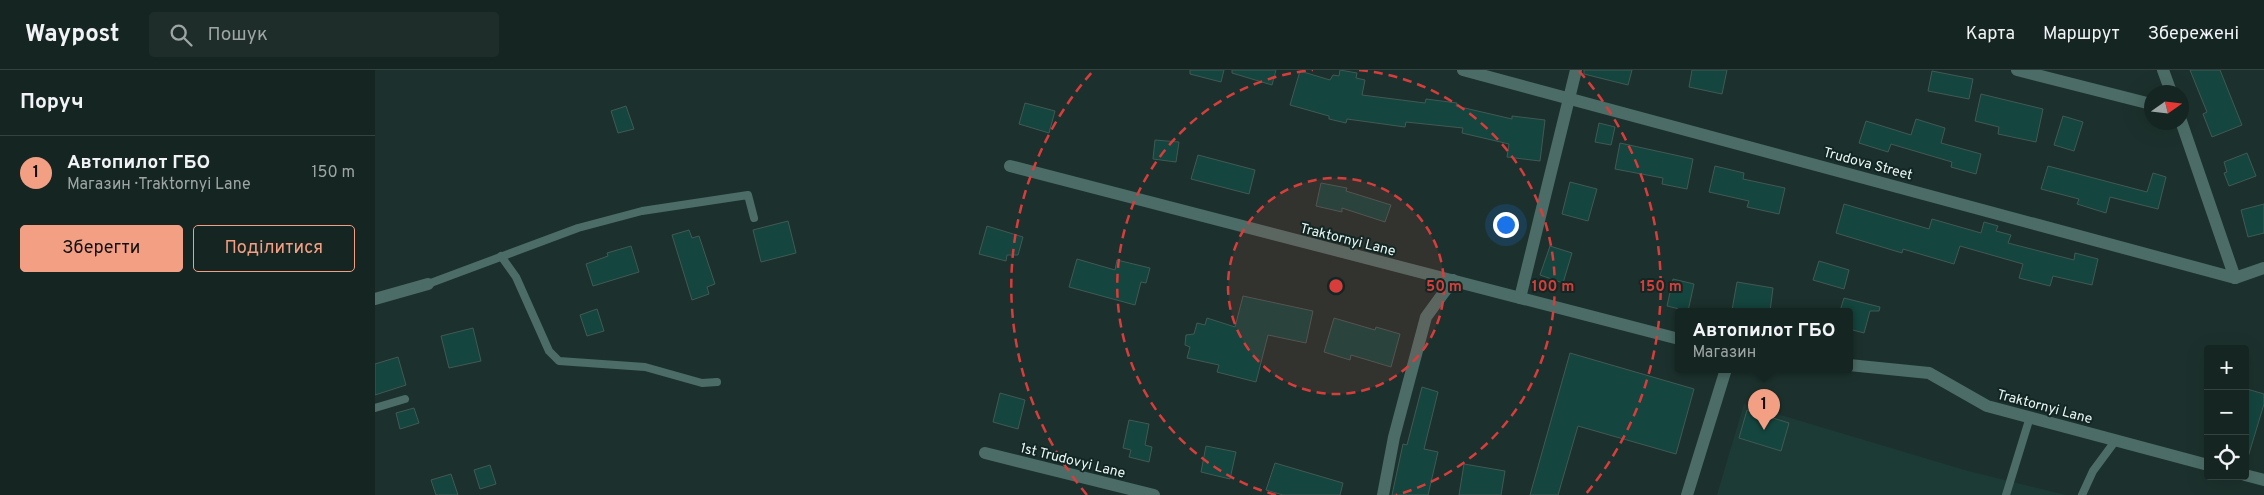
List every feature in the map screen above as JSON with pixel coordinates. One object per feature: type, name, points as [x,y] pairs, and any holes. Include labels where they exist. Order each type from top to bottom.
[{"type":"street","name":"Trudova Street","points":[[1463,70],[1569,97],[2235,278]]},
{"type":"street","points":[[1520,298],[1576,70]]},
{"type":"street","points":[[2017,70],[2144,102]]},
{"type":"street","points":[[2163,70],[2168,85]]},
{"type":"street","points":[[2184,130],[2235,278],[2264,268]]},
{"type":"street","name":"Traktornyi Lane","points":[[1010,166],[1675,338]]},
{"type":"street","points":[[1383,495],[1395,437],[1426,318],[1453,280]]},
{"type":"street","points":[[375,299],[428,284]]},
{"type":"street","name":"Traktornyi Lane","points":[[1853,365],[1929,373],[1987,406],[2204,464]]},
{"type":"street","points":[[1687,495],[1725,373]]},
{"type":"street","name":"1st Trudovyi Lane","points":[[985,453],[1154,495]]},
{"type":"street","points":[[2249,476],[2264,480]]},
{"type":"lane","points":[[428,284],[578,228],[624,216],[748,195],[754,218]]},
{"type":"lane","points":[[501,256],[516,277],[549,351],[559,361],[645,367],[702,383],[717,382]]},
{"type":"lane","points":[[375,408],[405,399]]},
{"type":"lane","points":[[2006,495],[2030,417]]},
{"type":"lane","points":[[2082,495],[2086,482],[2116,440]]},
{"type":"shaded area","points":[[1744,404],[1968,471],[2066,495],[1717,495]]},
{"type":"building","points":[[1190,70],[1224,70],[1221,82],[1190,74]]},
{"type":"building","points":[[1232,70],[1276,70],[1272,85],[1232,73]]},
{"type":"building","points":[[1340,70],[1357,73],[1356,78],[1365,80],[1362,95],[1425,103],[1426,99],[1457,103],[1456,106],[1512,119],[1512,116],[1545,120],[1540,161],[1507,157],[1509,144],[1462,133],[1463,128],[1406,122],[1405,127],[1347,119],[1346,123],[1290,105],[1300,71],[1330,80],[1333,75],[1339,76]]},
{"type":"building","points":[[1584,70],[1632,70],[1628,85],[1584,74]]},
{"type":"building","points":[[1692,70],[1727,70],[1722,94],[1689,87]]},
{"type":"building","points":[[2190,70],[2220,70],[2242,125],[2212,137],[2203,114],[2207,112]]},
{"type":"building","points":[[1932,71],[1973,79],[1969,99],[1928,91]]},
{"type":"building","points":[[1981,94],[2043,109],[2036,142],[1998,134],[1999,127],[1975,121]]},
{"type":"building","points":[[1025,103],[1055,111],[1049,133],[1019,124]]},
{"type":"building","points":[[626,106],[634,129],[618,133],[611,111]]},
{"type":"building","points":[[2063,116],[2083,122],[2074,151],[2054,145]]},
{"type":"building","points":[[1916,119],[1945,128],[1941,143],[1981,154],[1976,174],[1951,167],[1952,162],[1891,144],[1888,152],[1859,143],[1866,121],[1911,135]]},
{"type":"building","points":[[1599,123],[1615,127],[1611,145],[1595,142]]},
{"type":"building","points":[[1155,140],[1179,142],[1176,162],[1153,159]]},
{"type":"building","points":[[1620,143],[1693,159],[1687,189],[1662,184],[1663,178],[1615,169]]},
{"type":"building","points":[[2247,153],[2256,176],[2229,186],[2224,173],[2227,172],[2224,162]]},
{"type":"building","points":[[1198,155],[1255,170],[1249,194],[1191,179]]},
{"type":"building","points":[[1715,166],[1744,173],[1743,179],[1785,188],[1779,214],[1747,207],[1749,201],[1709,192]]},
{"type":"building","points":[[2048,166],[2147,192],[2153,173],[2166,177],[2158,209],[2110,197],[2106,213],[2077,204],[2079,199],[2041,189]]},
{"type":"building","points":[[1570,182],[1597,189],[1588,221],[1562,214]]},
{"type":"building","points":[[1321,183],[1347,188],[1346,191],[1391,205],[1385,222],[1342,208],[1342,212],[1316,206]]},
{"type":"building","points":[[1844,204],[1929,229],[1932,219],[1981,233],[1984,222],[1998,226],[1996,231],[2011,235],[2008,243],[2074,260],[2075,253],[2098,259],[2092,285],[2053,276],[2050,286],[2019,278],[2023,264],[1960,246],[1954,264],[1903,249],[1902,253],[1836,233]]},
{"type":"building","points":[[2264,204],[2264,233],[2248,237],[2241,210]]},
{"type":"building","points":[[788,221],[796,253],[761,262],[753,230]]},
{"type":"building","points":[[987,226],[1023,237],[1018,255],[1007,255],[1006,261],[979,254]]},
{"type":"building","points":[[689,230],[692,238],[699,236],[715,284],[707,287],[709,294],[692,300],[672,235]]},
{"type":"building","points":[[631,246],[639,272],[593,286],[586,264],[608,256],[607,253]]},
{"type":"building","points":[[1550,246],[1572,253],[1563,283],[1540,275]]},
{"type":"building","points":[[1077,259],[1115,270],[1117,260],[1150,268],[1146,283],[1141,282],[1135,305],[1069,287]]},
{"type":"building","points":[[1819,261],[1849,270],[1844,289],[1813,280]]},
{"type":"building","points":[[1673,279],[1694,284],[1689,308],[1667,306]]},
{"type":"building","points":[[1737,282],[1773,288],[1770,308],[1732,308]]},
{"type":"building","points":[[1243,296],[1313,311],[1306,343],[1268,335],[1256,382],[1217,372],[1219,365],[1187,358],[1190,347],[1185,345],[1186,335],[1194,334],[1197,323],[1205,325],[1207,318],[1235,327]]},
{"type":"building","points":[[1844,298],[1880,307],[1879,311],[1870,311],[1864,333],[1853,330],[1853,308],[1841,308]]},
{"type":"building","points":[[597,309],[604,331],[587,336],[580,315]]},
{"type":"building","points":[[1334,318],[1375,330],[1376,327],[1400,334],[1391,367],[1351,355],[1350,360],[1324,352]]},
{"type":"building","points":[[473,328],[481,361],[449,368],[441,336]]},
{"type":"building","points":[[1570,353],[1694,389],[1676,454],[1578,426],[1558,495],[1530,495]]},
{"type":"building","points":[[398,357],[406,385],[375,395],[375,364]]},
{"type":"building","points":[[1422,387],[1438,392],[1424,449],[1438,452],[1428,495],[1392,495],[1403,444],[1407,445]]},
{"type":"building","points":[[2249,390],[2264,394],[2264,404],[2249,454]]},
{"type":"building","points":[[1000,393],[1025,400],[1018,429],[993,422]]},
{"type":"building","points":[[414,408],[419,423],[400,429],[396,413]]},
{"type":"building","points":[[1747,410],[1789,423],[1781,451],[1739,438]]},
{"type":"building","points":[[1129,420],[1149,424],[1145,445],[1152,447],[1149,462],[1129,457],[1131,450],[1123,448]]},
{"type":"building","points":[[1206,446],[1236,452],[1230,479],[1201,472]]},
{"type":"building","points":[[1275,463],[1343,483],[1340,495],[1283,495],[1266,490]]},
{"type":"building","points":[[1464,464],[1505,471],[1501,495],[1459,495]]},
{"type":"building","points":[[490,465],[496,484],[480,489],[474,470]]},
{"type":"building","points":[[451,474],[458,495],[436,495],[431,480]]},
{"type":"place","name":"Автопилот ГБО","points":[[1764,430]]}]
